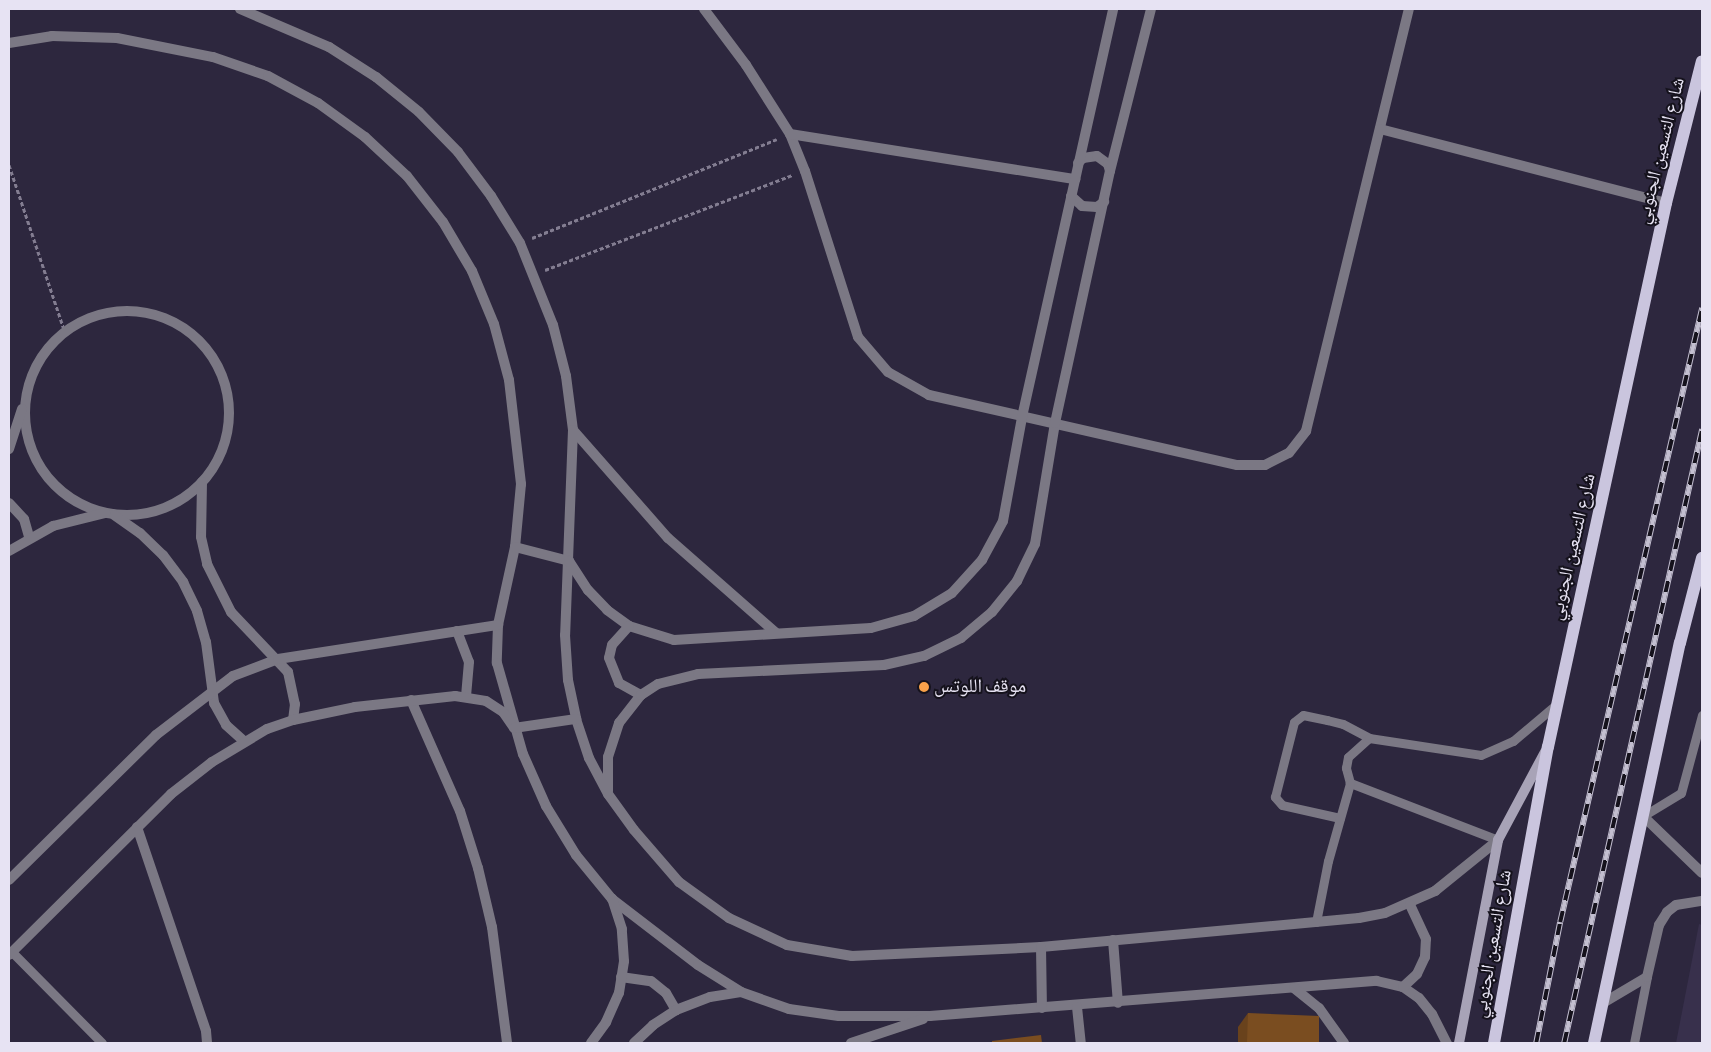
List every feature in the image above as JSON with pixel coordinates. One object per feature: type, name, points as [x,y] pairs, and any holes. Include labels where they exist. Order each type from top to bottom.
[{"type":"main road","name":"شارع التسعين الجنوبي","points":[[1494,1043],[1548,747],[1666,203],[1702,61]]},
{"type":"main road","points":[[1594,1043],[1643,816],[1702,558]]},
{"type":"street","points":[[240,9],[329,47],[376,77],[419,112],[458,152],[492,196],[520,243],[535,274],[553,324],[566,376],[573,430],[565,635],[568,680],[576,719],[589,758],[608,794],[634,830],[680,882],[729,918],[787,945],[852,956],[1041,947],[1359,918],[1410,904],[1455,877],[1498,840]]},
{"type":"street","points":[[704,9],[746,65],[790,134],[805,171],[858,337],[871,356],[901,381],[928,395],[1237,465],[1265,465],[1289,453],[1306,431],[1409,9]]},
{"type":"street","points":[[515,547],[569,560],[594,597],[629,626],[674,640],[871,628],[914,616],[952,593],[982,560],[1003,521],[1022,417],[1113,9]]},
{"type":"street","points":[[608,794],[608,757],[619,723],[641,695],[678,677],[698,674],[884,666],[924,656],[961,638],[992,612],[1007,593],[1035,544],[1055,423],[1110,171],[1151,9]]},
{"type":"street","points":[[9,43],[52,36],[116,38],[213,57],[268,76],[318,103],[365,136],[407,176],[443,222],[462,255],[494,324],[509,380],[521,484],[515,547],[498,625],[497,664],[514,728],[546,806],[576,854],[612,898],[698,966],[741,992],[788,1009],[839,1016],[930,1016],[1077,1007],[1376,981],[1402,986],[1432,1014],[1447,1043]]},
{"type":"street","points":[[1380,129],[1666,203]]},
{"type":"street","points":[[790,134],[1075,179]]},
{"type":"street","points":[[1078,163],[1083,158],[1097,156],[1108,164],[1110,171]]},
{"type":"street","points":[[1071,196],[1082,206],[1097,206],[1104,202]]},
{"type":"street","points":[[9,449],[34,370],[48,349],[65,332],[89,318],[115,312],[143,313],[177,325],[192,335],[211,355],[223,380],[229,407],[227,434],[218,460],[202,482],[184,499],[162,510],[138,515],[109,514],[52,526],[30,537],[9,551]]},
{"type":"street","points":[[27,394],[25,420],[30,446],[42,469],[59,489],[80,504],[109,514],[140,533],[163,555],[183,582],[197,611],[206,642],[211,691],[223,720],[244,741]]},
{"type":"street","points":[[573,430],[668,538],[776,633]]},
{"type":"street","points":[[202,482],[201,537],[217,589],[248,633],[278,659],[294,688],[293,720]]},
{"type":"street","points":[[9,503],[24,519],[30,537]]},
{"type":"street","points":[[9,880],[156,735],[233,676],[278,659],[498,625]]},
{"type":"street","points":[[629,626],[612,645],[610,658],[619,682],[641,695]]},
{"type":"street","points":[[457,631],[469,662],[466,696]]},
{"type":"street","points":[[10,953],[171,794],[244,741],[293,720],[411,700],[466,696],[495,706],[514,728]]},
{"type":"street","points":[[411,700],[460,811],[478,868],[492,927],[507,1043]]},
{"type":"street","points":[[514,728],[576,719]]},
{"type":"street","points":[[1459,1043],[1498,840],[1548,747]]},
{"type":"street","points":[[1643,816],[1702,872]]},
{"type":"street","points":[[137,827],[206,1030],[206,1043]]},
{"type":"street","points":[[591,1043],[606,1022],[619,993],[622,977],[624,961],[622,929],[612,898]]},
{"type":"street","points":[[1603,1002],[1647,977],[1659,925],[1667,912],[1676,905],[1702,901]]},
{"type":"street","points":[[1402,986],[1416,974],[1425,958],[1426,939],[1410,904]]},
{"type":"street","points":[[1113,940],[1118,1004]]},
{"type":"street","points":[[1041,947],[1042,1008]]},
{"type":"street","points":[[622,977],[650,981],[666,993],[676,1010]]},
{"type":"street","points":[[1294,988],[1319,1008],[1344,1043]]},
{"type":"street","points":[[634,1043],[653,1025],[676,1010],[710,997],[741,992]]},
{"type":"street","points":[[1077,1007],[1081,1043]]},
{"type":"street","points":[[851,1043],[930,1016]]},
{"type":"lane","points":[[1340,818],[1282,805],[1275,797],[1294,722],[1303,715],[1343,724],[1369,738],[1481,755],[1513,741],[1558,704]]},
{"type":"lane","points":[[1643,816],[1681,793],[1702,715]]},
{"type":"lane","points":[[1316,922],[1350,783],[1346,768],[1348,757],[1369,738]]},
{"type":"lane","points":[[1350,783],[1498,840]]},
{"type":"lane","points":[[10,953],[102,1043]]},
{"type":"lane","points":[[1634,1043],[1647,977]]},
{"type":"path","points":[[520,243],[790,134]]},
{"type":"path","points":[[9,165],[65,332]]},
{"type":"path","points":[[535,274],[805,171]]},
{"type":"shaded area","points":[[1699,924],[1702,925],[1702,1043],[1676,1043]]},
{"type":"building","points":[[1248,1013],[1319,1016],[1319,1043],[1247,1043]]},
{"type":"building","points":[[1041,1035],[1042,1043],[992,1043],[992,1041]]},
{"type":"railway","points":[[1536,1043],[1560,922],[1702,308]]},
{"type":"railway","points":[[1564,1043],[1702,429]]},
{"type":"place","name":"موقف اللوتس","points":[[924,687]]}]
